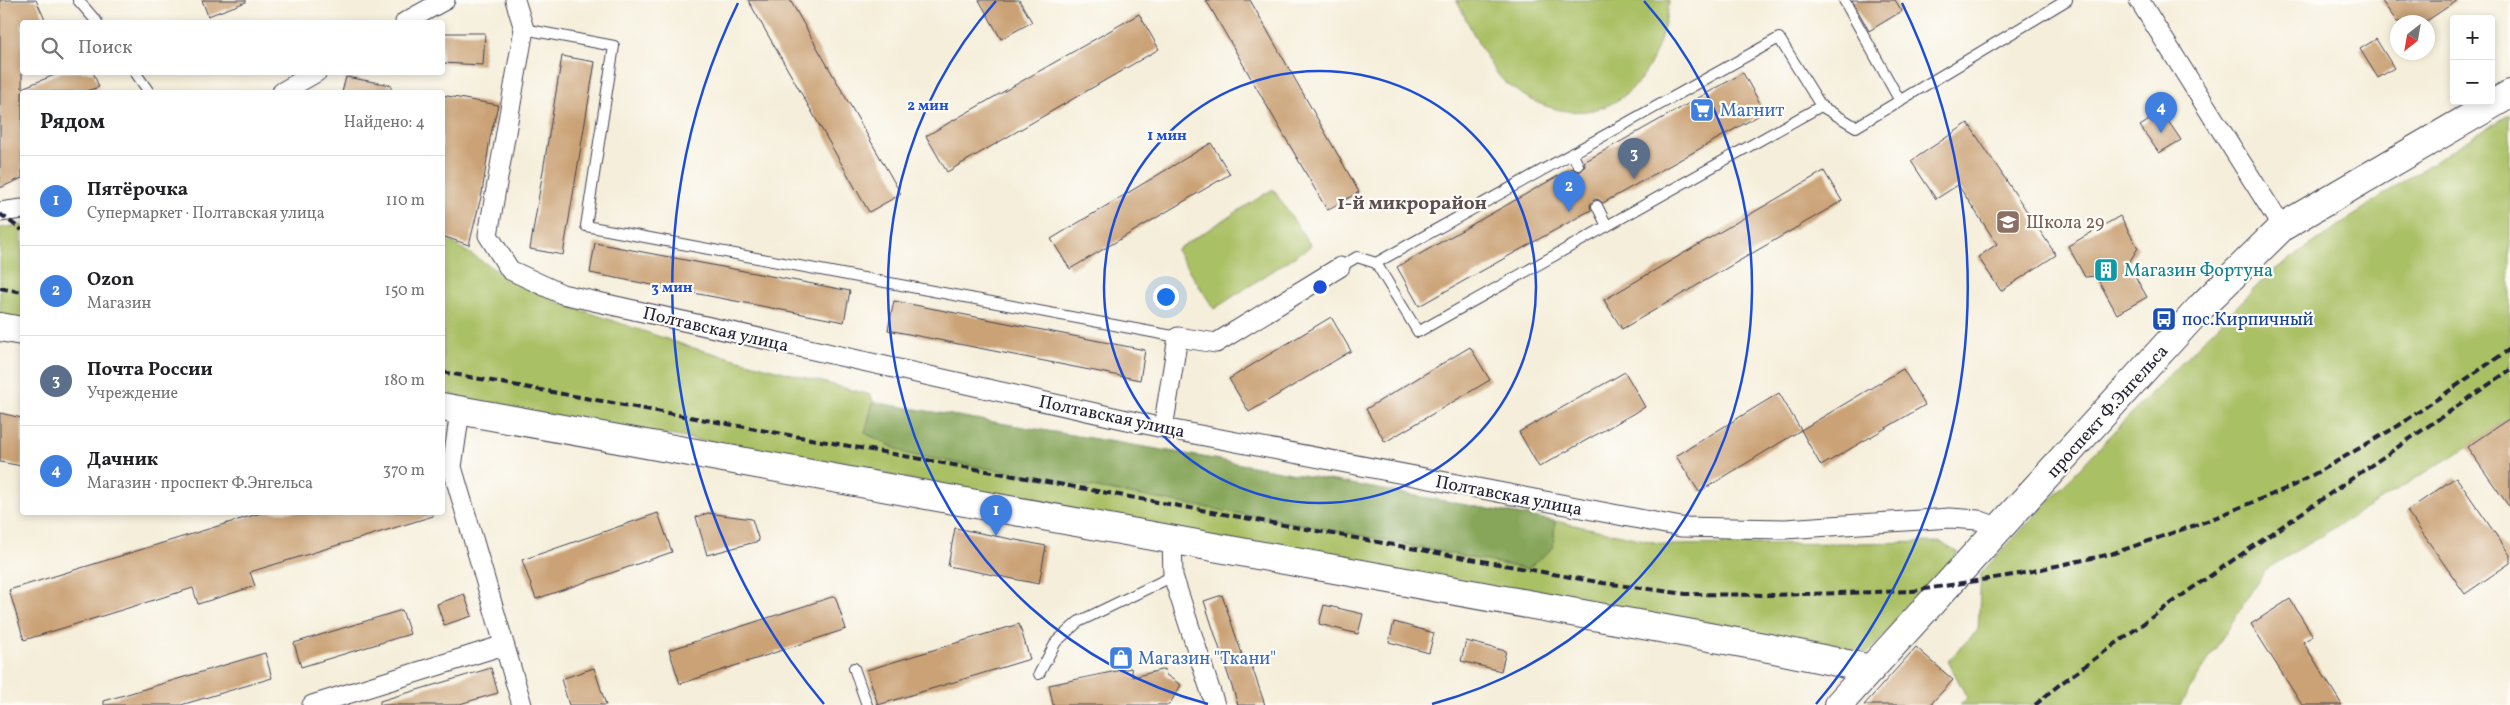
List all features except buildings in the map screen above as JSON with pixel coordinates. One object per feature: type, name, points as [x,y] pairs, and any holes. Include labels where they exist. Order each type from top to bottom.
[{"type":"street","points":[[409,20],[445,0]]},
{"type":"street","name":"Полтавская улица","points":[[515,0],[524,29],[488,235],[510,270],[562,294],[1162,428],[1681,527],[1785,529],[1950,518],[1978,520],[2000,528]]},
{"type":"street","points":[[2139,0],[2282,227]]},
{"type":"street","points":[[286,90],[312,75]]},
{"type":"street","name":"проспект Ф.Энгельса","points":[[1838,705],[2201,307],[2282,227],[2510,94]]},
{"type":"street","points":[[0,212],[20,208]]},
{"type":"street","points":[[1162,428],[1178,337],[1216,343],[1340,267]]},
{"type":"street","points":[[0,327],[20,332]]},
{"type":"street","points":[[522,705],[452,467],[452,409],[1828,659],[1871,669]]},
{"type":"street","points":[[1172,540],[1173,576],[1215,705]]},
{"type":"street","points":[[312,705],[504,645]]},
{"type":"lane","points":[[78,0],[96,20]]},
{"type":"lane","points":[[1844,0],[1900,101]]},
{"type":"lane","points":[[1376,263],[1779,38],[1822,106],[1856,127],[2067,0]]},
{"type":"lane","points":[[524,29],[614,46],[586,226],[1178,337]]},
{"type":"lane","points":[[137,75],[148,90]]},
{"type":"lane","points":[[1340,267],[1357,257],[1376,263],[1418,332],[1822,106]]},
{"type":"lane","points":[[1572,153],[1578,165]]},
{"type":"lane","points":[[1597,206],[1607,226]]},
{"type":"lane","points":[[1039,674],[1056,642],[1078,622],[1173,576]]},
{"type":"lane","points":[[854,668],[867,705]]},
{"type":"green space","points":[[1456,0],[1669,0],[1663,30],[1653,58],[1639,81],[1622,97],[1601,108],[1579,112],[1555,109],[1530,99],[1505,82],[1485,55]]},
{"type":"green space","points":[[2510,114],[2510,418],[2467,447],[2265,570],[2180,705],[1960,705],[1967,698],[1948,661],[1978,630],[1981,573],[2149,395],[2270,273],[2399,184]]},
{"type":"green space","points":[[1273,189],[1311,246],[1214,309],[1176,250]]},
{"type":"green space","points":[[20,225],[20,321],[0,318],[0,228]]},
{"type":"green space","points":[[445,238],[502,274],[555,301],[690,347],[871,395],[873,402],[865,433],[907,454],[1354,534],[1526,569],[1553,548],[1555,521],[1668,545],[1940,542],[1958,553],[1869,652],[1850,656],[1125,522],[792,456],[445,397]]},
{"type":"green space","points":[[873,402],[1175,452],[1555,521],[1553,548],[1527,569],[1354,534],[907,454],[865,433]]},
{"type":"railway","points":[[0,214],[20,229]]},
{"type":"railway","points":[[0,288],[20,292]]},
{"type":"railway","points":[[445,373],[1603,583],[1686,594],[1770,595],[1913,591],[2019,574],[2111,554],[2207,521],[2297,484],[2398,426],[2510,349]]},
{"type":"railway","points":[[2035,705],[2060,684],[2191,589],[2510,370]]},
{"type":"place","name":"Магнит","points":[[1702,110]]},
{"type":"place","name":"Дачник","points":[[2161,133]]},
{"type":"place","name":"Почта России","points":[[1634,179]]},
{"type":"place","name":"Ozon","points":[[1569,212]]},
{"type":"place","name":"Школа 29","points":[[2008,222]]},
{"type":"place","name":"Магазин Фортуна","points":[[2106,270]]},
{"type":"place","name":"пос.Кирпичный","points":[[2164,319]]},
{"type":"place","name":"Пятёрочка","points":[[996,536]]},
{"type":"place","name":"Магазин \"Ткани\"","points":[[1121,658]]},
{"type":"district","name":"1-й микрорайон","points":[[1412,202]]}]
